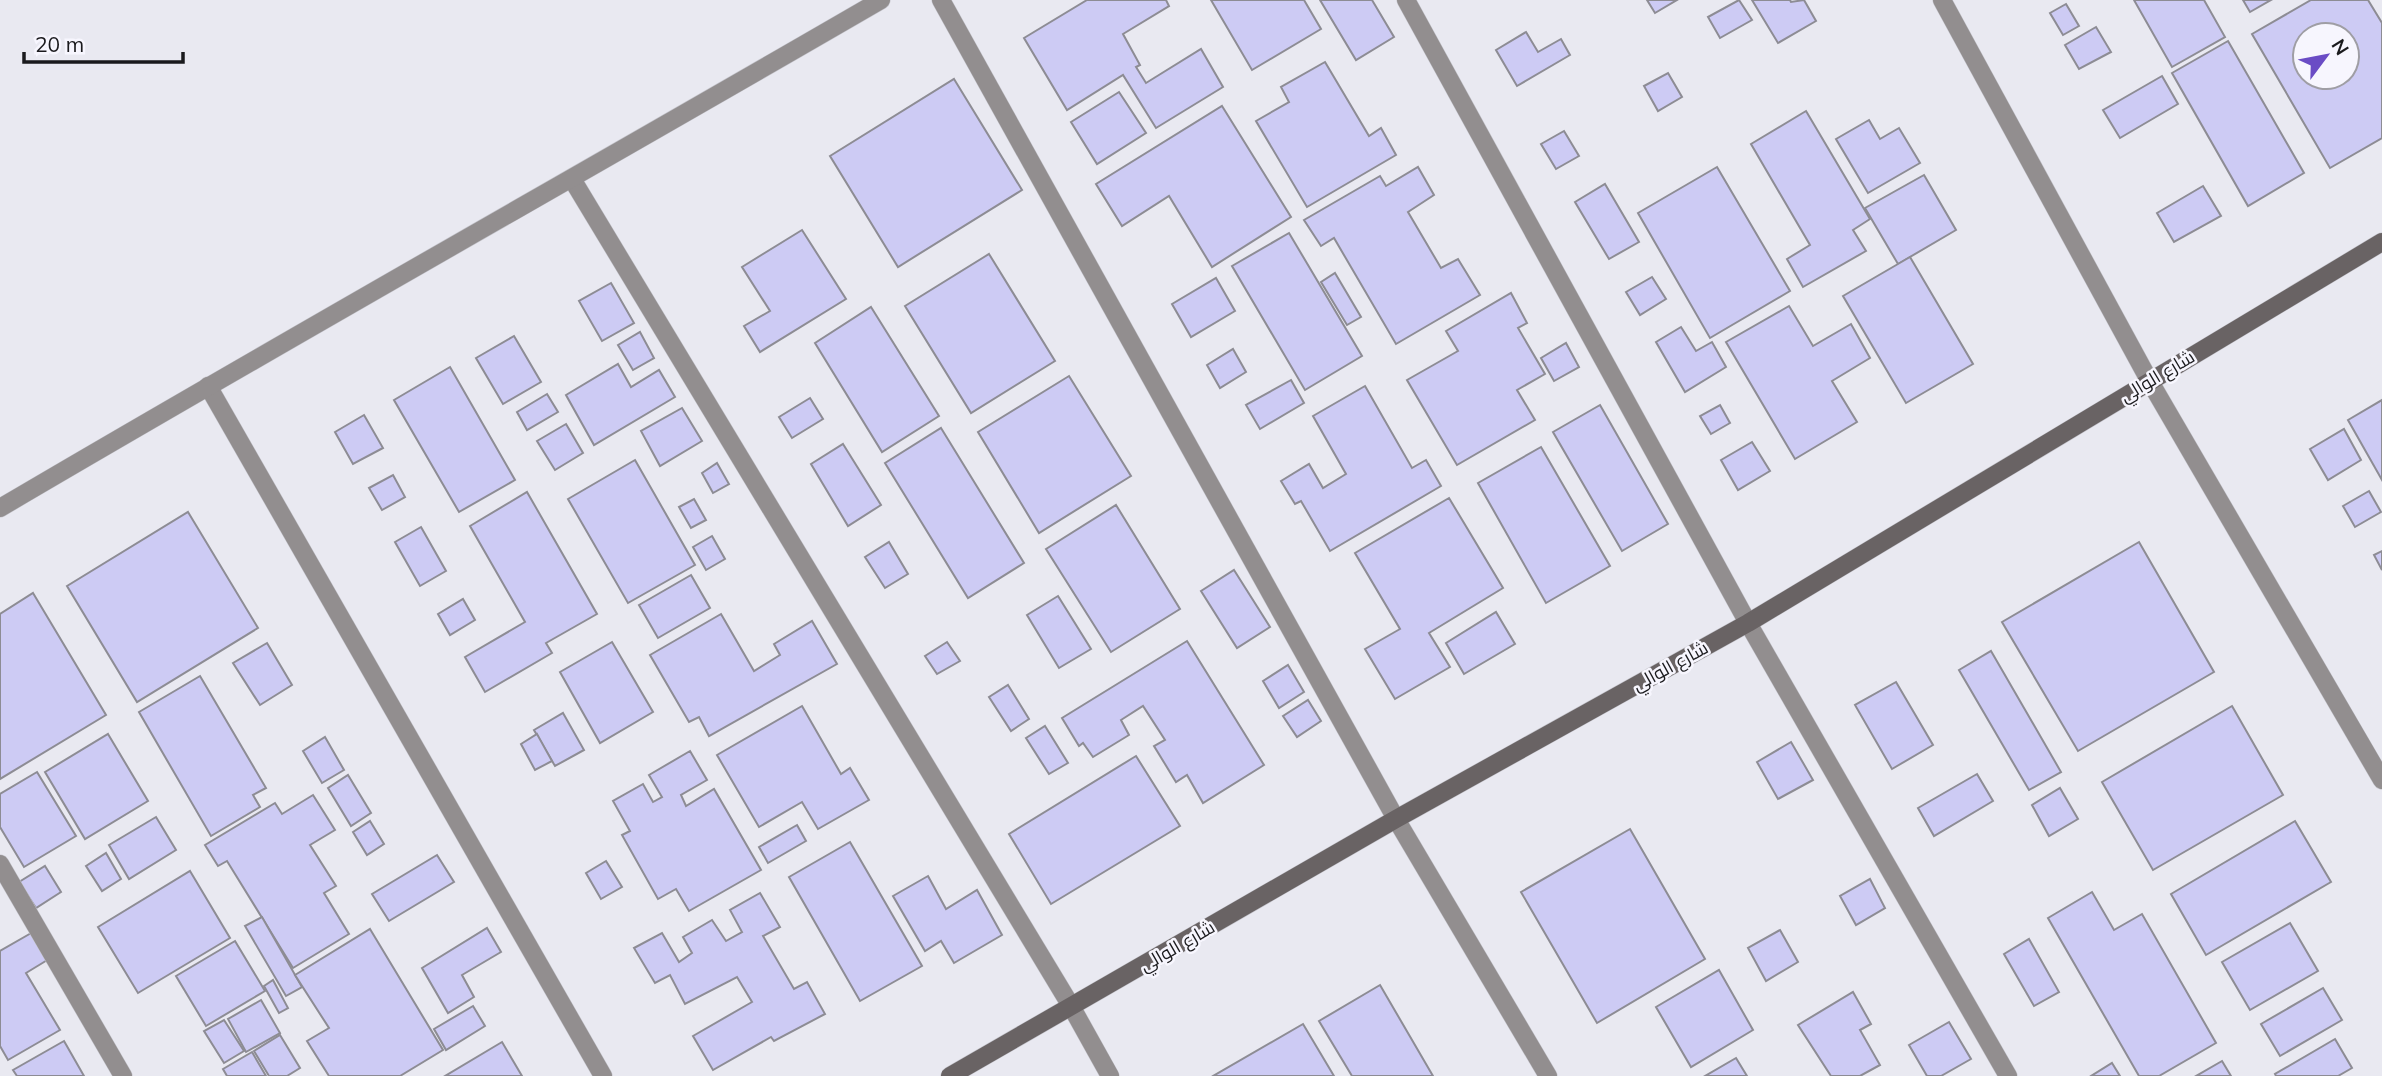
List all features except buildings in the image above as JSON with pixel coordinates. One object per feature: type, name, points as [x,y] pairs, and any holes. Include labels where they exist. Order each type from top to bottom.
[{"type":"main road","name":"شارع الوالي","points":[[950,1076],[1396,819],[1748,623],[2382,242]]},
{"type":"street","points":[[0,508],[881,0]]},
{"type":"street","points":[[942,0],[1396,819],[1548,1076]]},
{"type":"street","points":[[1406,0],[1748,623],[2008,1076]]},
{"type":"street","points":[[1942,0],[2149,380],[2382,780]]},
{"type":"street","points":[[572,179],[1072,1006],[1110,1076]]},
{"type":"street","points":[[208,386],[603,1076]]},
{"type":"street","points":[[0,864],[123,1076]]}]
